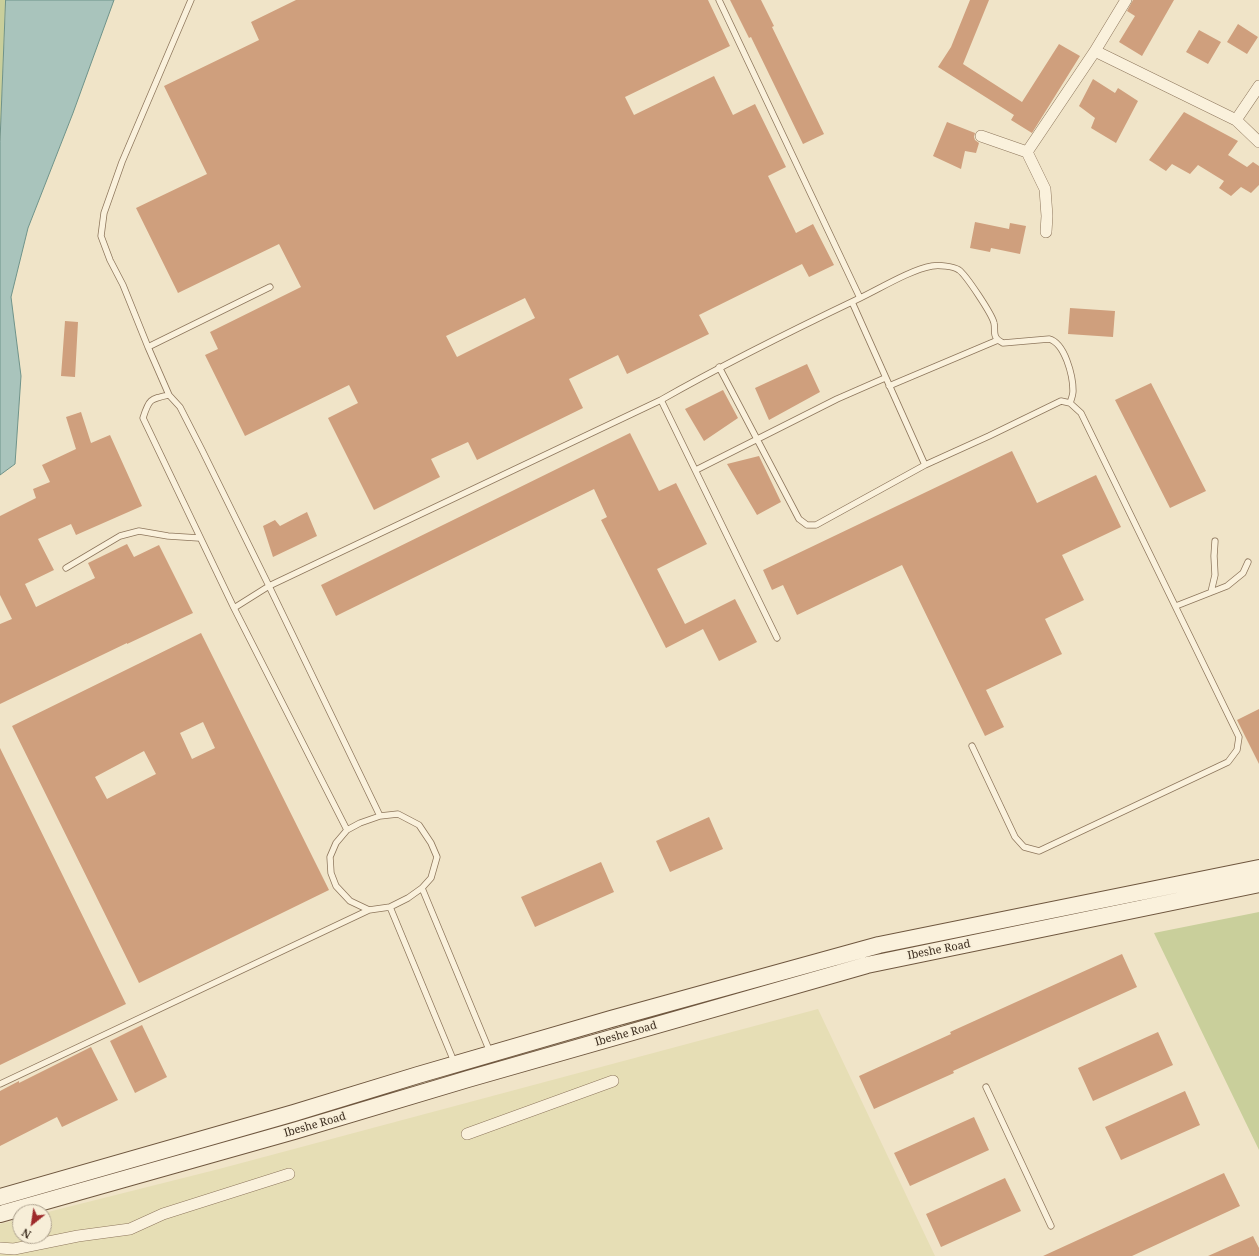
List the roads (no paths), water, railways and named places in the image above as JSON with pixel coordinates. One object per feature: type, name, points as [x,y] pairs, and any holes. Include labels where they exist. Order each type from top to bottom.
[{"type":"main road","name":"Ibeshe Road","points":[[0,1197],[294,1113],[491,1054],[785,970],[879,945],[1259,868]]},
{"type":"main road","name":"Ibeshe Road","points":[[0,1214],[294,1131],[468,1079],[867,965],[1259,884]]},
{"type":"street","points":[[1027,152],[1095,51],[1126,0]]},
{"type":"street","points":[[1095,51],[1236,120],[1259,142]]},
{"type":"street","points":[[1236,120],[1259,86]]},
{"type":"street","points":[[981,136],[1027,152],[1045,189],[1047,216],[1046,232]]},
{"type":"street","points":[[467,1134],[613,1081]]},
{"type":"street","points":[[0,1248],[14,1249],[78,1236],[130,1229],[162,1214],[289,1174]]},
{"type":"lane","points":[[191,0],[122,162],[104,213],[102,236],[110,260],[123,285],[169,395],[180,407],[270,586],[380,816]]},
{"type":"lane","points":[[719,0],[860,298]]},
{"type":"lane","points":[[234,608],[270,586],[661,400],[719,367],[920,269],[934,266],[946,266],[958,270],[967,278],[994,322],[995,335],[998,340],[1003,342],[1049,339],[1053,340],[1060,346],[1068,363],[1074,392],[1070,403]]},
{"type":"lane","points":[[148,347],[270,287]]},
{"type":"lane","points":[[852,302],[925,465]]},
{"type":"lane","points":[[889,386],[998,340]]},
{"type":"lane","points":[[719,367],[799,519],[807,525],[816,525],[925,465],[1061,401],[1070,403],[1081,413],[1239,737],[1237,750],[1228,762],[1039,851],[1024,847],[1015,837],[972,746]]},
{"type":"lane","points":[[696,470],[837,398],[885,378]]},
{"type":"lane","points":[[169,395],[155,398],[147,404],[143,418],[199,538],[347,830]]},
{"type":"lane","points":[[661,400],[777,638]]},
{"type":"lane","points":[[66,568],[120,536],[139,531],[168,536],[199,538]]},
{"type":"lane","points":[[1211,592],[1215,575],[1215,540]]},
{"type":"lane","points":[[1176,606],[1227,586],[1243,573],[1248,562]]},
{"type":"lane","points":[[0,1084],[369,910],[390,907],[408,898],[422,888],[431,878],[437,857],[431,843],[419,825],[398,814],[380,816],[360,823],[347,830],[336,843],[330,857],[331,873],[336,886],[350,901],[369,910]]},
{"type":"lane","points":[[422,888],[491,1054]]},
{"type":"lane","points":[[390,907],[455,1065]]},
{"type":"lane","points":[[986,1087],[1051,1226]]},
{"type":"water","points":[[6,0],[114,0],[73,113],[28,228],[11,297],[21,376],[15,464],[0,475],[0,142]]}]
